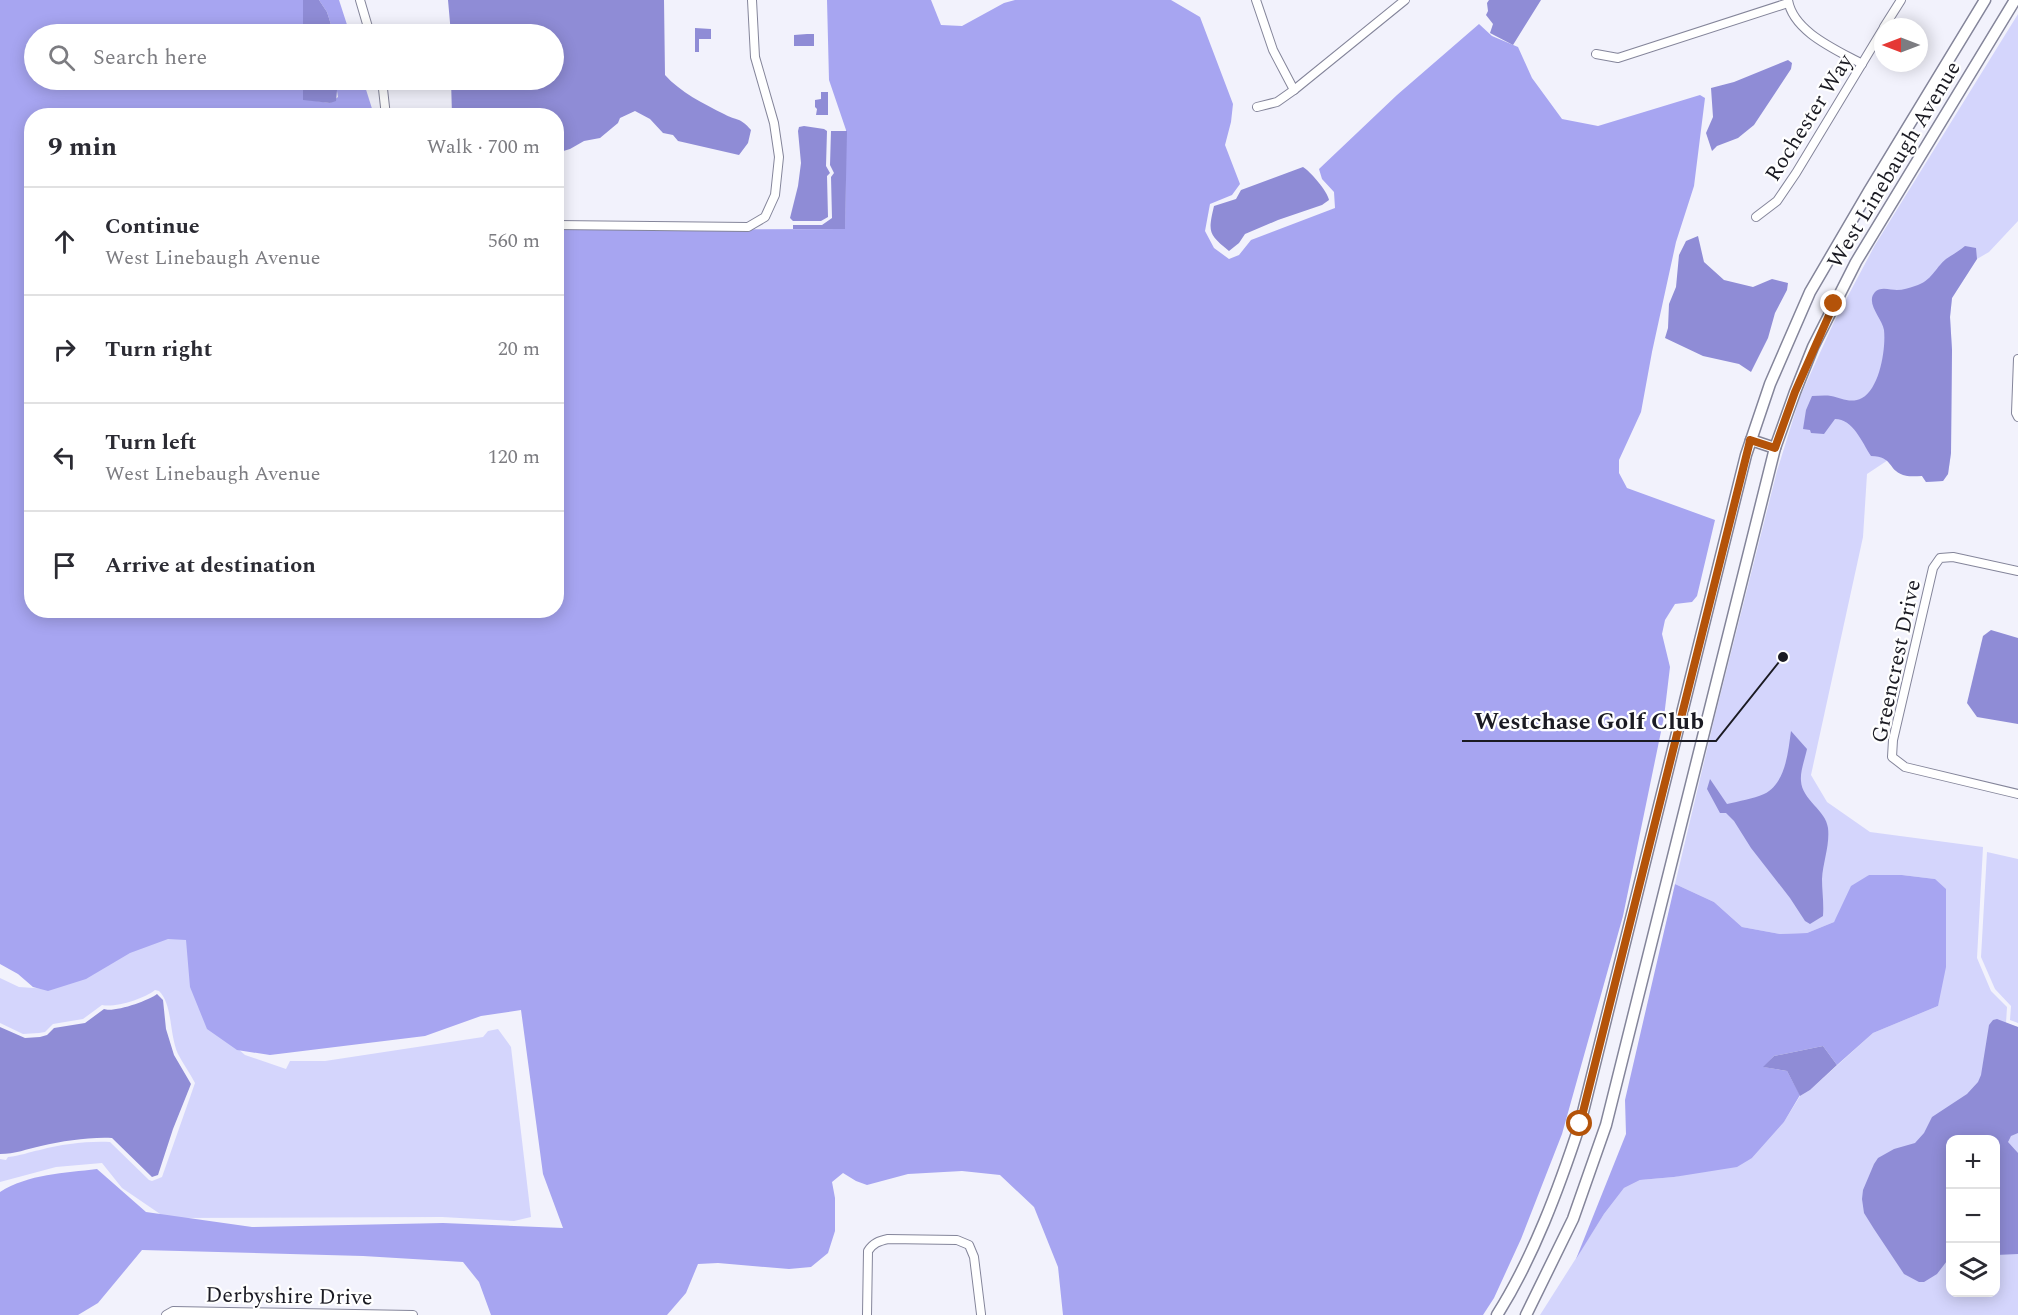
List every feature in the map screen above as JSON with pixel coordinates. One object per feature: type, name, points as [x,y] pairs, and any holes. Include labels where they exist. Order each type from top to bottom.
[{"type":"main road","name":"West Linebaugh Avenue","points":[[1497,1315],[1549,1209],[1580,1124],[1750,440],[1770,384],[1810,292],[1985,0]]},
{"type":"main road","name":"West Linebaugh Avenue","points":[[1526,1315],[1573,1220],[1606,1125],[1775,448],[1795,392],[1845,283],[2015,0]]},
{"type":"main road","points":[[1750,440],[1775,448]]},
{"type":"street","points":[[360,0],[367,24]]},
{"type":"street","points":[[564,225],[748,227],[765,217],[776,195],[778,157],[774,123],[755,57],[752,0]]},
{"type":"street","points":[[1257,0],[1273,50],[1293,90]]},
{"type":"street","points":[[1257,107],[1277,102],[1406,0]]},
{"type":"street","name":"Rochester Way","points":[[1890,18],[1901,0]]},
{"type":"street","points":[[1596,54],[1618,58],[1788,2],[1795,17],[1813,36],[1862,64]]},
{"type":"street","name":"Rochester Way","points":[[1756,217],[1777,201],[1874,44]]},
{"type":"street","points":[[383,90],[385,108]]},
{"type":"street","points":[[2018,359],[2016,413],[2018,417]]},
{"type":"street","name":"Greencrest Drive","points":[[2018,571],[1953,557],[1940,558],[1934,568],[1914,648],[1893,740],[1892,757],[1905,767],[2018,794]]},
{"type":"street","points":[[867,1315],[868,1251],[879,1241],[888,1239],[957,1240],[969,1245],[975,1257],[981,1314]]},
{"type":"street","name":"Derbyshire Drive","points":[[166,1315],[173,1311],[413,1315]]},
{"type":"shaded area","points":[[0,0],[303,0],[303,24],[24,24],[24,90],[303,90],[303,99],[330,103],[338,97],[337,90],[366,90],[372,108],[24,108],[24,618],[564,618],[564,230],[845,229],[846,130],[829,80],[827,0],[931,0],[941,25],[962,26],[1004,3],[1015,0],[1171,0],[1200,17],[1233,104],[1225,145],[1240,184],[1232,195],[1210,204],[1205,231],[1214,248],[1229,259],[1239,255],[1251,240],[1335,208],[1334,192],[1322,179],[1319,169],[1397,95],[1479,24],[1492,36],[1518,47],[1532,78],[1562,119],[1598,126],[1700,95],[1705,98],[1694,186],[1676,242],[1641,412],[1619,460],[1619,473],[1627,488],[1715,520],[1697,596],[1692,602],[1675,604],[1665,620],[1662,634],[1670,667],[1664,717],[1623,916],[1562,1134],[1521,1239],[1494,1298],[1483,1315],[1063,1315],[1058,1267],[1034,1207],[1000,1175],[962,1171],[908,1174],[867,1185],[843,1173],[832,1182],[835,1198],[835,1231],[828,1253],[811,1267],[789,1269],[718,1263],[698,1264],[686,1293],[667,1315],[491,1315],[479,1282],[463,1262],[363,1256],[142,1250],[98,1303],[78,1315],[0,1315],[0,1192],[22,1181],[60,1173],[97,1169],[146,1212],[252,1227],[443,1223],[563,1228],[543,1174],[521,1010],[481,1016],[425,1036],[270,1055],[237,1050],[207,1029],[190,987],[186,940],[168,939],[130,953],[86,979],[48,991],[33,987],[18,974],[0,964]]},
{"type":"shaded area","points":[[303,0],[319,0],[327,12],[331,24],[303,24]]},
{"type":"shaded area","points":[[319,0],[339,0],[347,24],[331,24],[327,12]]},
{"type":"shaded area","points":[[448,0],[664,0],[665,75],[693,97],[744,123],[751,130],[748,143],[739,155],[678,141],[673,135],[663,133],[650,119],[635,111],[620,118],[618,123],[600,138],[584,141],[564,151],[564,108],[452,108],[451,90],[564,90],[564,24],[450,24]]},
{"type":"shaded area","points":[[1489,0],[1541,0],[1513,45],[1490,33],[1493,24],[1486,15]]},
{"type":"shaded area","points":[[2018,14],[2018,221],[1989,252],[1977,259],[1952,298],[1950,317],[1951,453],[1948,474],[1943,481],[1926,482],[1922,476],[1906,475],[1899,471],[1888,460],[1867,474],[1863,537],[1811,775],[1827,802],[1870,832],[1983,847],[1977,958],[1991,991],[2007,1007],[2006,1023],[2018,1027],[2018,1315],[1540,1315],[1604,1214],[1624,1188],[1640,1180],[1674,1177],[1752,1158],[1784,1122],[1800,1096],[1810,1090],[1873,1033],[1938,1006],[1935,879],[1902,875],[1869,875],[1834,922],[1807,933],[1780,934],[1742,927],[1714,902],[1675,884],[1777,471],[1800,397],[1833,324],[1875,245]]},
{"type":"shaded area","points":[[695,28],[711,29],[711,39],[699,39],[699,52],[695,52]]},
{"type":"shaded area","points":[[814,34],[814,46],[794,46],[794,35]]},
{"type":"shaded area","points":[[1788,60],[1792,63],[1791,69],[1754,125],[1738,138],[1717,146],[1712,151],[1706,133],[1713,117],[1711,88],[1734,82]]},
{"type":"shaded area","points":[[303,90],[337,90],[336,101],[330,103],[303,100]]},
{"type":"shaded area","points":[[821,92],[828,92],[828,115],[816,115],[815,100],[821,99]]},
{"type":"shaded area","points":[[799,127],[827,131],[826,166],[830,173],[827,176],[828,217],[821,221],[793,221],[790,218],[801,163],[798,131]]},
{"type":"shaded area","points":[[831,131],[847,131],[845,229],[793,229],[793,225],[822,225],[832,218],[831,177],[834,173],[830,165]]},
{"type":"shaded area","points":[[1303,167],[1326,192],[1329,200],[1322,205],[1245,234],[1229,251],[1213,236],[1211,222],[1214,206],[1236,199],[1241,190]]},
{"type":"shaded area","points":[[1698,236],[1704,262],[1724,280],[1753,287],[1772,279],[1788,283],[1787,290],[1775,313],[1768,338],[1751,372],[1739,364],[1703,356],[1665,338],[1668,328],[1669,304],[1676,287],[1679,255],[1686,241]]},
{"type":"shaded area","points":[[1965,246],[1976,248],[1977,259],[1952,298],[1950,317],[1951,453],[1948,474],[1943,481],[1926,482],[1922,476],[1907,476],[1898,473],[1887,461],[1871,456],[1852,427],[1841,420],[1835,419],[1824,434],[1811,433],[1810,430],[1803,429],[1806,410],[1812,396],[1854,400],[1862,398],[1873,386],[1883,357],[1884,338],[1883,325],[1872,301],[1875,292],[1883,289],[1904,289],[1921,284],[1946,259]]},
{"type":"shaded area","points":[[1991,630],[2018,638],[2018,724],[1977,717],[1967,703],[1983,636]]},
{"type":"shaded area","points":[[1791,731],[1807,749],[1801,773],[1802,788],[1823,816],[1828,828],[1822,879],[1823,916],[1810,924],[1805,921],[1751,848],[1734,821],[1726,813],[1720,813],[1707,789],[1710,779],[1727,804],[1764,794],[1777,782],[1785,766]]},
{"type":"shaded area","points":[[1987,852],[2018,859],[2018,1023],[2010,1020],[2011,1006],[1995,989],[1981,957]]},
{"type":"shaded area","points":[[1869,875],[1902,875],[1935,879],[1946,889],[1946,967],[1938,1006],[1873,1033],[1837,1065],[1823,1046],[1774,1056],[1764,1067],[1787,1071],[1800,1095],[1784,1122],[1752,1158],[1737,1167],[1640,1180],[1624,1188],[1604,1214],[1576,1259],[1626,1134],[1625,1100],[1675,884],[1714,902],[1742,927],[1780,934],[1807,933],[1834,922],[1851,886]]},
{"type":"shaded area","points":[[169,937],[184,937],[207,950],[228,1040],[245,1055],[286,1069],[290,1061],[325,1061],[483,1037],[488,1031],[498,1029],[511,1047],[531,1217],[514,1221],[442,1217],[166,1218],[122,1188],[102,1163],[56,1167],[0,1182],[0,1159],[6,1160],[8,1157],[57,1146],[92,1142],[110,1142],[149,1180],[162,1177],[195,1083],[178,1054],[167,1004],[159,991],[155,990],[144,997],[122,1004],[102,1005],[83,1019],[53,1024],[45,1032],[23,1034],[0,1023],[0,978],[19,987],[49,989],[147,944]]},
{"type":"shaded area","points":[[157,994],[163,1000],[166,1029],[174,1055],[191,1084],[158,1175],[152,1177],[112,1138],[67,1141],[0,1154],[0,1027],[25,1038],[40,1037],[47,1035],[54,1028],[85,1023],[104,1009],[130,1006]]},
{"type":"shaded area","points":[[1997,1019],[2018,1027],[2018,1133],[2011,1136],[2008,1142],[2018,1153],[2018,1254],[2000,1255],[2000,1135],[1946,1135],[1946,1262],[1937,1274],[1924,1282],[1919,1282],[1904,1274],[1864,1213],[1863,1190],[1878,1158],[1894,1149],[1915,1143],[1924,1133],[1932,1117],[1967,1094],[1978,1082],[1989,1025]]},
{"type":"shaded area","points":[[1823,1046],[1837,1065],[1810,1090],[1800,1096],[1787,1071],[1763,1067],[1774,1056]]},
{"type":"place","name":"Westchase Golf Club","points":[[1783,657]]},
{"type":"route","points":[[1580,1124],[1750,440],[1775,448],[1795,392],[1834,304]]}]
